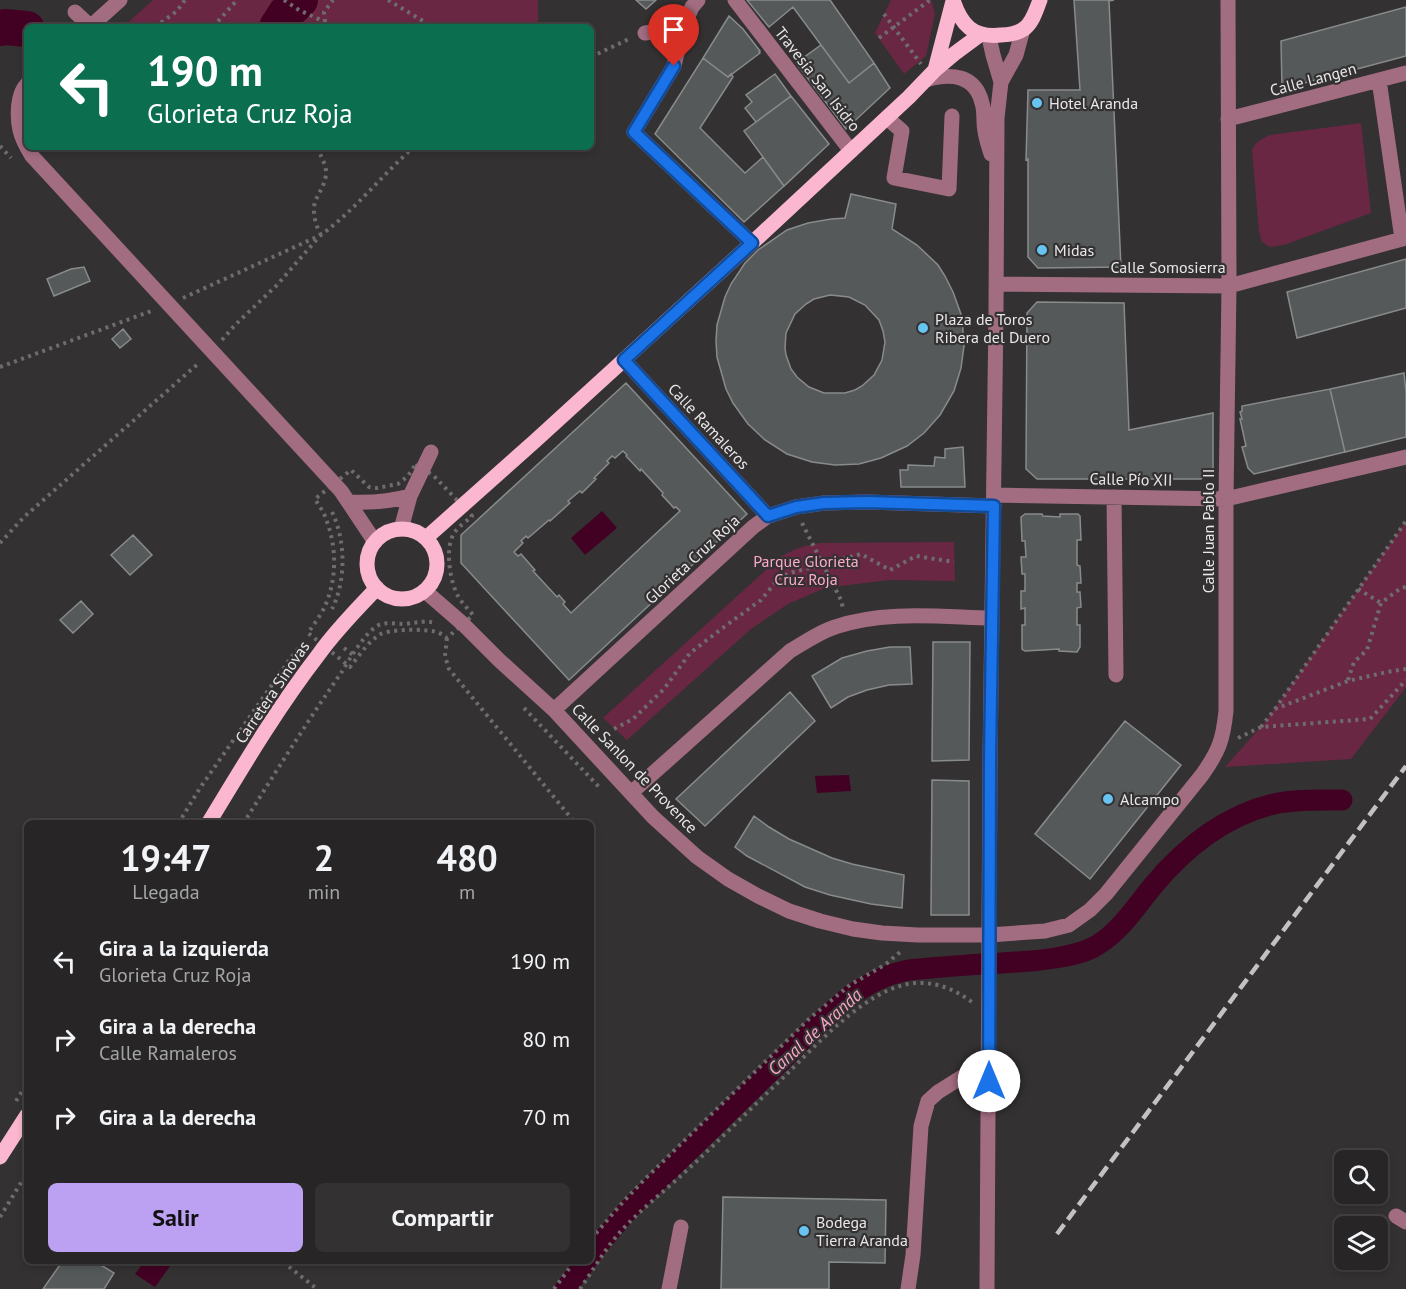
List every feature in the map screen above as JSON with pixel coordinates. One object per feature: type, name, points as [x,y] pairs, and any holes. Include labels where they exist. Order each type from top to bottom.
[{"type":"main road","points":[[953,1],[963,23],[974,32],[985,35],[1006,35],[1023,29],[1033,18],[1040,0]]},
{"type":"main road","points":[[930,76],[953,1]]},
{"type":"main road","points":[[426,538],[752,243],[954,54],[985,35]]},
{"type":"main road","points":[[401,529],[416,532],[426,538],[437,557],[437,569],[434,579],[425,591],[407,599],[384,594],[377,588],[369,576],[367,564],[369,552],[375,542],[394,530],[401,529]]},
{"type":"main road","name":"Carretera Sinovas","points":[[210,820],[280,708],[328,642],[377,588]]},
{"type":"main road","points":[[0,1157],[24,1120]]},
{"type":"street","points":[[93,24],[120,0]]},
{"type":"street","points":[[698,0],[692,7],[683,28],[674,66],[634,132],[752,243]]},
{"type":"street","name":"Travesía San Isidro","points":[[735,0],[851,151]]},
{"type":"street","name":"Calle Juan Pablo II","points":[[989,934],[1046,931],[1069,925],[1090,910],[1106,894],[1213,760],[1224,733],[1229,286],[1228,0]]},
{"type":"street","points":[[75,12],[87,24]]},
{"type":"street","points":[[641,35],[683,28]]},
{"type":"street","points":[[987,1289],[997,117],[1001,82],[1016,55],[1023,29]]},
{"type":"street","points":[[985,35],[1001,82]]},
{"type":"street","name":"Calle Langen","points":[[1228,119],[1406,73]]},
{"type":"street","points":[[930,76],[952,75],[962,78],[972,84],[980,94],[985,132],[996,169]]},
{"type":"street","points":[[1380,80],[1404,238]]},
{"type":"street","points":[[24,87],[19,106],[20,129],[24,140]]},
{"type":"street","points":[[887,118],[902,131],[894,178],[949,189],[952,117]]},
{"type":"street","points":[[29,150],[335,484],[375,542]]},
{"type":"street","name":"Calle Somosierra","points":[[996,284],[1229,286],[1404,238]]},
{"type":"street","name":"Calle Ramaleros","points":[[624,360],[768,516]]},
{"type":"street","points":[[401,529],[410,496],[430,452]]},
{"type":"street","name":"Calle Pío XII","points":[[994,501],[1114,497],[1226,499],[1406,457]]},
{"type":"street","points":[[349,502],[378,503],[410,496]]},
{"type":"street","points":[[1114,497],[1116,675]]},
{"type":"street","name":"Glorieta Cruz Roja","points":[[554,710],[753,527],[768,516],[796,507],[824,503],[994,501]]},
{"type":"street","name":"Calle Sanlon de Provence","points":[[425,591],[455,629],[499,660],[554,710],[653,817],[697,857],[728,879],[789,911],[853,929],[918,935],[989,934]]},
{"type":"street","points":[[631,793],[790,651],[814,636],[848,623],[886,617],[992,618]]},
{"type":"street","points":[[908,1289],[913,1255],[921,1126],[928,1101],[938,1092],[989,1060]]},
{"type":"street","points":[[669,1289],[681,1227]]},
{"type":"path","points":[[159,24],[177,11],[186,0]]},
{"type":"path","points":[[216,24],[235,2],[242,0]]},
{"type":"path","points":[[284,0],[316,17],[323,24]]},
{"type":"path","points":[[324,24],[324,12],[333,0]]},
{"type":"path","points":[[388,0],[428,24]]},
{"type":"path","points":[[879,38],[930,0]]},
{"type":"path","points":[[885,14],[930,76]]},
{"type":"path","points":[[594,56],[641,35]]},
{"type":"path","points":[[0,146],[13,159]]},
{"type":"path","points":[[319,150],[325,163],[326,173],[314,206],[317,230],[321,236]]},
{"type":"path","points":[[0,543],[24,517],[213,351],[321,236],[411,150]]},
{"type":"path","points":[[0,368],[152,311],[321,236]]},
{"type":"path","points":[[144,303],[160,319]]},
{"type":"path","points":[[353,655],[308,633],[325,608],[335,572],[330,532],[326,518],[315,499],[351,470],[369,487],[376,488],[398,484],[408,476],[415,465],[433,476],[472,516],[454,532],[450,541],[452,581],[457,595],[473,615],[447,638],[445,656],[449,669],[573,820]]},
{"type":"path","points":[[314,485],[327,501]]},
{"type":"path","points":[[330,614],[338,594],[343,564],[340,534],[331,509]]},
{"type":"path","points":[[800,517],[841,600],[848,623]]},
{"type":"path","points":[[1406,521],[1261,727],[1370,719],[1406,680]]},
{"type":"path","points":[[614,729],[633,719],[664,689],[690,654],[761,600],[779,578],[861,554],[890,570],[916,556],[954,562]]},
{"type":"path","points":[[1348,681],[1354,662],[1367,650],[1381,603],[1406,586]]},
{"type":"path","points":[[1359,589],[1381,603]]},
{"type":"path","points":[[246,820],[353,655],[373,629],[380,623],[405,624],[417,621],[429,621],[444,626]]},
{"type":"path","points":[[455,629],[460,641]]},
{"type":"path","points":[[328,642],[350,667],[368,644],[382,633],[391,630],[427,630],[438,632],[447,638]]},
{"type":"path","points":[[180,820],[200,788],[305,640]]},
{"type":"path","points":[[1275,709],[1348,681],[1406,669]]},
{"type":"path","points":[[594,1236],[638,1186],[810,1018],[850,985],[886,964],[918,935]]},
{"type":"path","points":[[580,1289],[621,1231],[642,1209],[686,1172],[827,1035],[865,1003],[908,984],[934,983],[963,995],[989,1015]]},
{"type":"path","points":[[0,1217],[24,1178]]},
{"type":"path","points":[[286,1264],[317,1289]]},
{"type":"path","points":[[554,1289],[573,1264]]},
{"type":"green space","points":[[153,0],[538,0],[538,24],[308,24],[301,21],[298,24],[126,24]]},
{"type":"green space","points":[[891,0],[931,0],[935,14],[926,56],[904,74],[875,33]]},
{"type":"green space","points":[[1361,123],[1371,213],[1284,245],[1270,247],[1262,242],[1252,151],[1255,145],[1270,135]]},
{"type":"green space","points":[[1406,521],[1406,687],[1351,759],[1225,767],[1266,721]]},
{"type":"green space","name":"Parque Glorieta Cruz Roja","points":[[954,542],[955,581],[889,580],[825,588],[788,604],[751,629],[627,740],[603,718],[779,558],[789,552],[821,543]]},
{"type":"shaded area","points":[[602,511],[617,528],[585,555],[571,538]]},
{"type":"shaded area","points":[[849,775],[851,791],[817,793],[815,776]]},
{"type":"shaded area","points":[[142,1264],[172,1264],[155,1287],[135,1274]]},
{"type":"building","points":[[636,0],[656,0],[646,9]]},
{"type":"building","points":[[747,0],[830,0],[874,63],[849,83],[793,7],[769,27]]},
{"type":"building","points":[[1074,0],[1114,0],[1109,1],[1121,267],[1038,268],[1028,257],[1028,159],[1026,160],[1028,90],[1080,90]]},
{"type":"building","points":[[1406,7],[1406,56],[1282,89],[1281,41]]},
{"type":"building","points":[[729,16],[743,29],[760,53],[728,77],[703,58]]},
{"type":"building","points":[[821,45],[849,83],[874,63],[890,88],[846,129],[796,63]]},
{"type":"building","points":[[703,58],[728,77],[731,74],[733,77],[700,128],[745,173],[763,157],[784,186],[744,222],[655,134]]},
{"type":"building","points":[[775,74],[791,96],[756,122],[745,108],[752,102],[746,95]]},
{"type":"building","points":[[791,96],[829,144],[784,186],[744,131]]},
{"type":"building","name":"Plaza de Toros Ribera del Duero","points":[[851,194],[896,204],[892,229],[917,245],[938,265],[945,276],[962,317],[964,346],[961,368],[954,391],[940,415],[924,433],[907,446],[881,458],[859,464],[835,465],[812,462],[787,454],[765,440],[748,424],[726,389],[717,357],[716,341],[717,325],[731,284],[745,263],[758,250],[787,230],[808,223],[845,218]],"holes":[[[830,295],[849,297],[865,305],[879,320],[885,342],[882,360],[874,375],[855,390],[845,393],[824,393],[809,387],[791,369],[785,348],[786,333],[795,314],[814,299]]]},
{"type":"building","points":[[1406,259],[1406,308],[1297,338],[1287,292]]},
{"type":"building","points":[[84,267],[90,281],[54,296],[47,279],[71,269]]},
{"type":"building","points":[[1037,302],[1124,303],[1129,430],[1213,413],[1213,468],[1201,479],[1037,479],[1026,469],[1027,313]]},
{"type":"building","points":[[123,329],[131,339],[120,348],[112,339]]},
{"type":"building","points":[[1404,373],[1406,437],[1345,452],[1330,389]]},
{"type":"building","points":[[626,383],[747,514],[569,680],[461,563],[461,535]],"holes":[[[623,451],[674,508],[680,511],[571,613],[563,604],[565,602],[559,595],[557,597],[533,571],[535,570],[521,554],[518,556],[514,552],[526,536],[528,538],[570,503],[568,501],[580,491],[582,493],[609,463],[607,461],[612,456],[615,458]]]},
{"type":"building","points":[[1330,389],[1345,452],[1254,474],[1248,468],[1242,447],[1246,446],[1240,419],[1242,419],[1240,412],[1242,406]]},
{"type":"building","points":[[963,447],[965,487],[901,487],[900,470],[908,470],[908,465],[934,466],[935,457],[945,458],[945,449]]},
{"type":"building","points":[[1025,514],[1060,517],[1060,514],[1078,514],[1080,516],[1081,540],[1077,540],[1077,565],[1080,566],[1081,583],[1077,583],[1077,592],[1080,592],[1081,607],[1077,608],[1080,647],[1077,652],[1059,651],[1059,649],[1025,651],[1022,649],[1025,608],[1021,609],[1021,591],[1025,591],[1025,574],[1022,574],[1021,557],[1026,557],[1025,541],[1022,541],[1021,517]]},
{"type":"building","points":[[133,535],[152,555],[130,575],[111,555]]},
{"type":"building","points":[[81,601],[93,614],[73,633],[60,620]]},
{"type":"building","points":[[933,642],[970,642],[969,760],[932,761]]},
{"type":"building","points":[[890,647],[910,647],[912,684],[889,685],[867,690],[848,697],[831,708],[812,676],[842,658]]},
{"type":"building","points":[[790,692],[815,721],[705,826],[676,799]]},
{"type":"building","name":"Alcampo","points":[[1125,721],[1181,765],[1090,879],[1035,834]]},
{"type":"building","points":[[932,780],[969,781],[969,915],[931,915]]},
{"type":"building","points":[[754,816],[789,839],[832,858],[904,875],[902,908],[871,904],[805,887],[747,856],[735,847]]},
{"type":"building","name":"Bodega Tierra Aranda","points":[[723,1197],[886,1200],[885,1263],[829,1262],[829,1289],[721,1289]]},
{"type":"building","points":[[61,1264],[99,1264],[114,1273],[104,1289],[43,1289]]},
{"type":"waterway","points":[[279,24],[286,13],[300,0]]},
{"type":"waterway","points":[[0,28],[24,29]]},
{"type":"waterway","name":"Canal de Aranda","points":[[594,1250],[629,1209],[823,1020],[863,988],[907,970],[1035,961],[1066,956],[1092,948],[1110,936],[1125,921],[1178,859],[1224,824],[1241,815],[1278,803],[1302,800],[1342,800]]},
{"type":"waterway","name":"Canal de Aranda","points":[[565,1289],[584,1264]]},
{"type":"railway","points":[[1057,1234],[1406,766]]},
{"type":"place","name":"Hotel Aranda","points":[[1037,103]]},
{"type":"place","name":"Midas","points":[[1042,250]]},
{"type":"place","name":"Plaza de Toros Ribera del Duero","points":[[923,328]]},
{"type":"place","name":"Alcampo","points":[[1108,799]]},
{"type":"place","name":"Bodega Tierra Aranda","points":[[804,1231]]},
{"type":"route","points":[[674,66],[634,132],[752,243],[624,360],[768,516],[796,507],[824,503],[994,506],[989,1081]]}]
